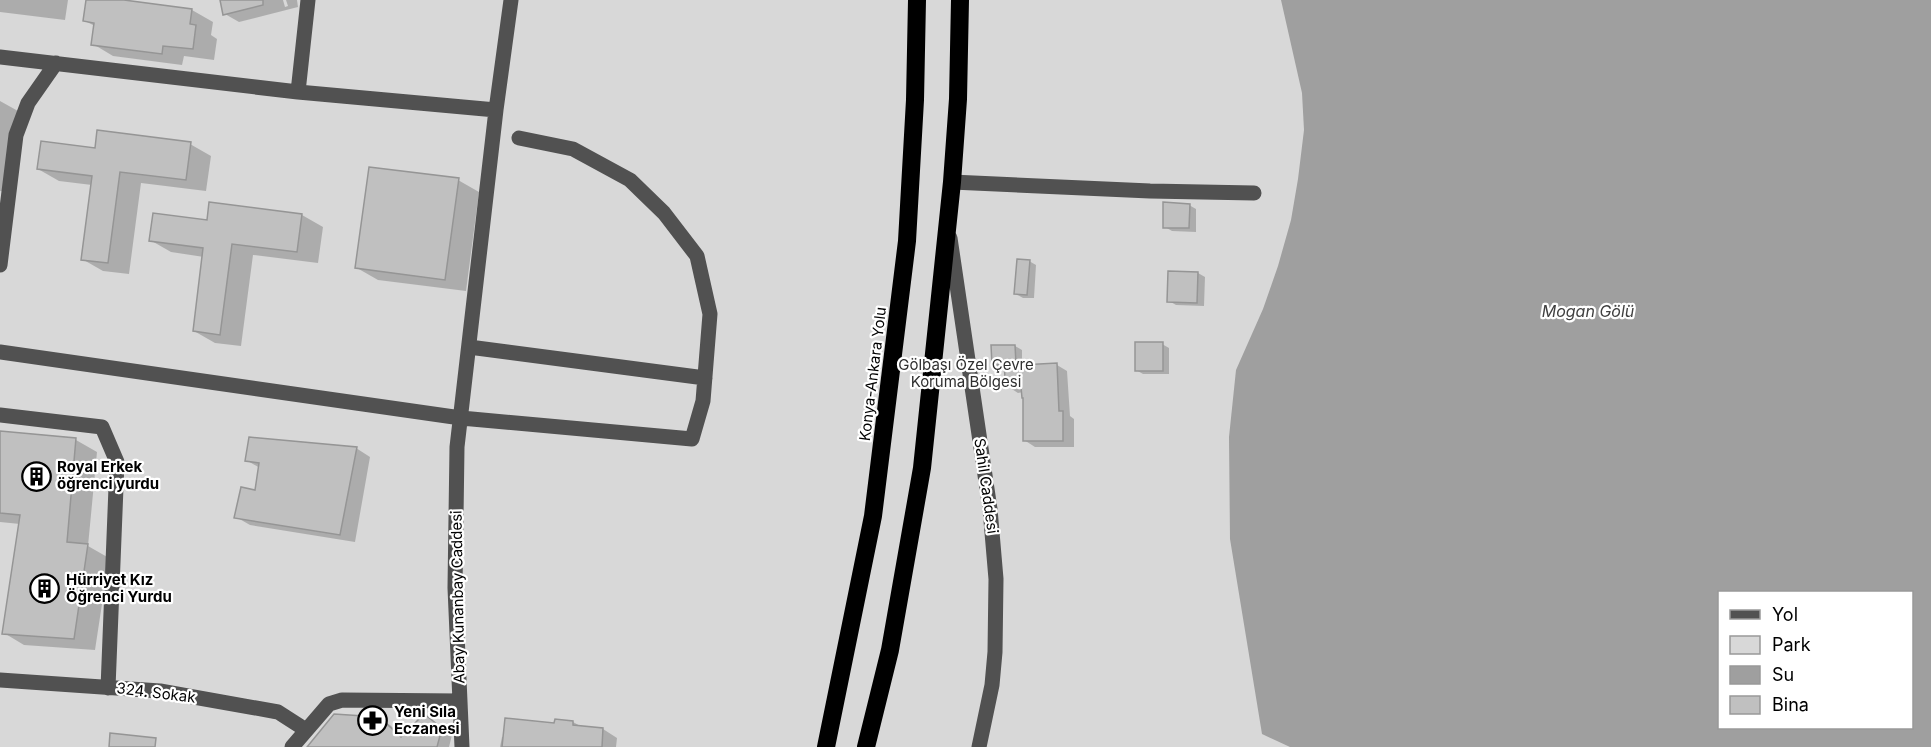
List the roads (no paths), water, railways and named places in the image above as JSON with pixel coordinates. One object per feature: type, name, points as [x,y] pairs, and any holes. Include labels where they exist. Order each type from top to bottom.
[{"type":"highway","name":"Konya-Ankara Yolu","points":[[826,747],[873,516],[907,241],[915,100],[917,0]]},
{"type":"highway","points":[[866,747],[890,650],[922,468],[952,182],[958,99],[960,0]]},
{"type":"street","points":[[298,92],[308,0]]},
{"type":"street","name":"Abay Kunanbay Caddesi","points":[[462,747],[455,588],[457,447],[511,0]]},
{"type":"street","points":[[0,57],[298,92],[496,110]]},
{"type":"street","points":[[0,265],[16,135],[28,103],[56,63]]},
{"type":"street","points":[[0,352],[461,418],[692,439],[703,401],[710,314],[697,255],[664,213],[630,180],[573,149],[519,138]]},
{"type":"street","points":[[952,182],[1254,193]]},
{"type":"street","name":"Sahil Caddesi","points":[[948,226],[996,563],[995,652],[992,685],[979,747]]},
{"type":"street","points":[[469,347],[705,378]]},
{"type":"street","points":[[0,415],[102,427],[117,462],[108,688]]},
{"type":"street","name":"324. Sokak","points":[[0,680],[160,691],[278,712],[306,730]]},
{"type":"street","points":[[292,747],[329,704],[342,700],[418,702],[460,700]]},
{"type":"water","name":"Mogan Gölü","points":[[1281,0],[1931,0],[1931,747],[1290,747],[1262,734],[1230,539],[1229,437],[1236,370],[1263,309],[1278,266],[1291,220],[1304,130],[1302,93]]},
{"type":"place","name":"Royal Erkek öğrenci yurdu","points":[[36,476]]},
{"type":"place","name":"Hürriyet Kız Öğrenci Yurdu","points":[[45,589]]},
{"type":"place","name":"Yeni Sıla Eczanesi","points":[[373,721]]},
{"type":"park label","name":"Gölbaşı Özel Çevre Koruma Bölgesi","points":[[966,374]]}]
